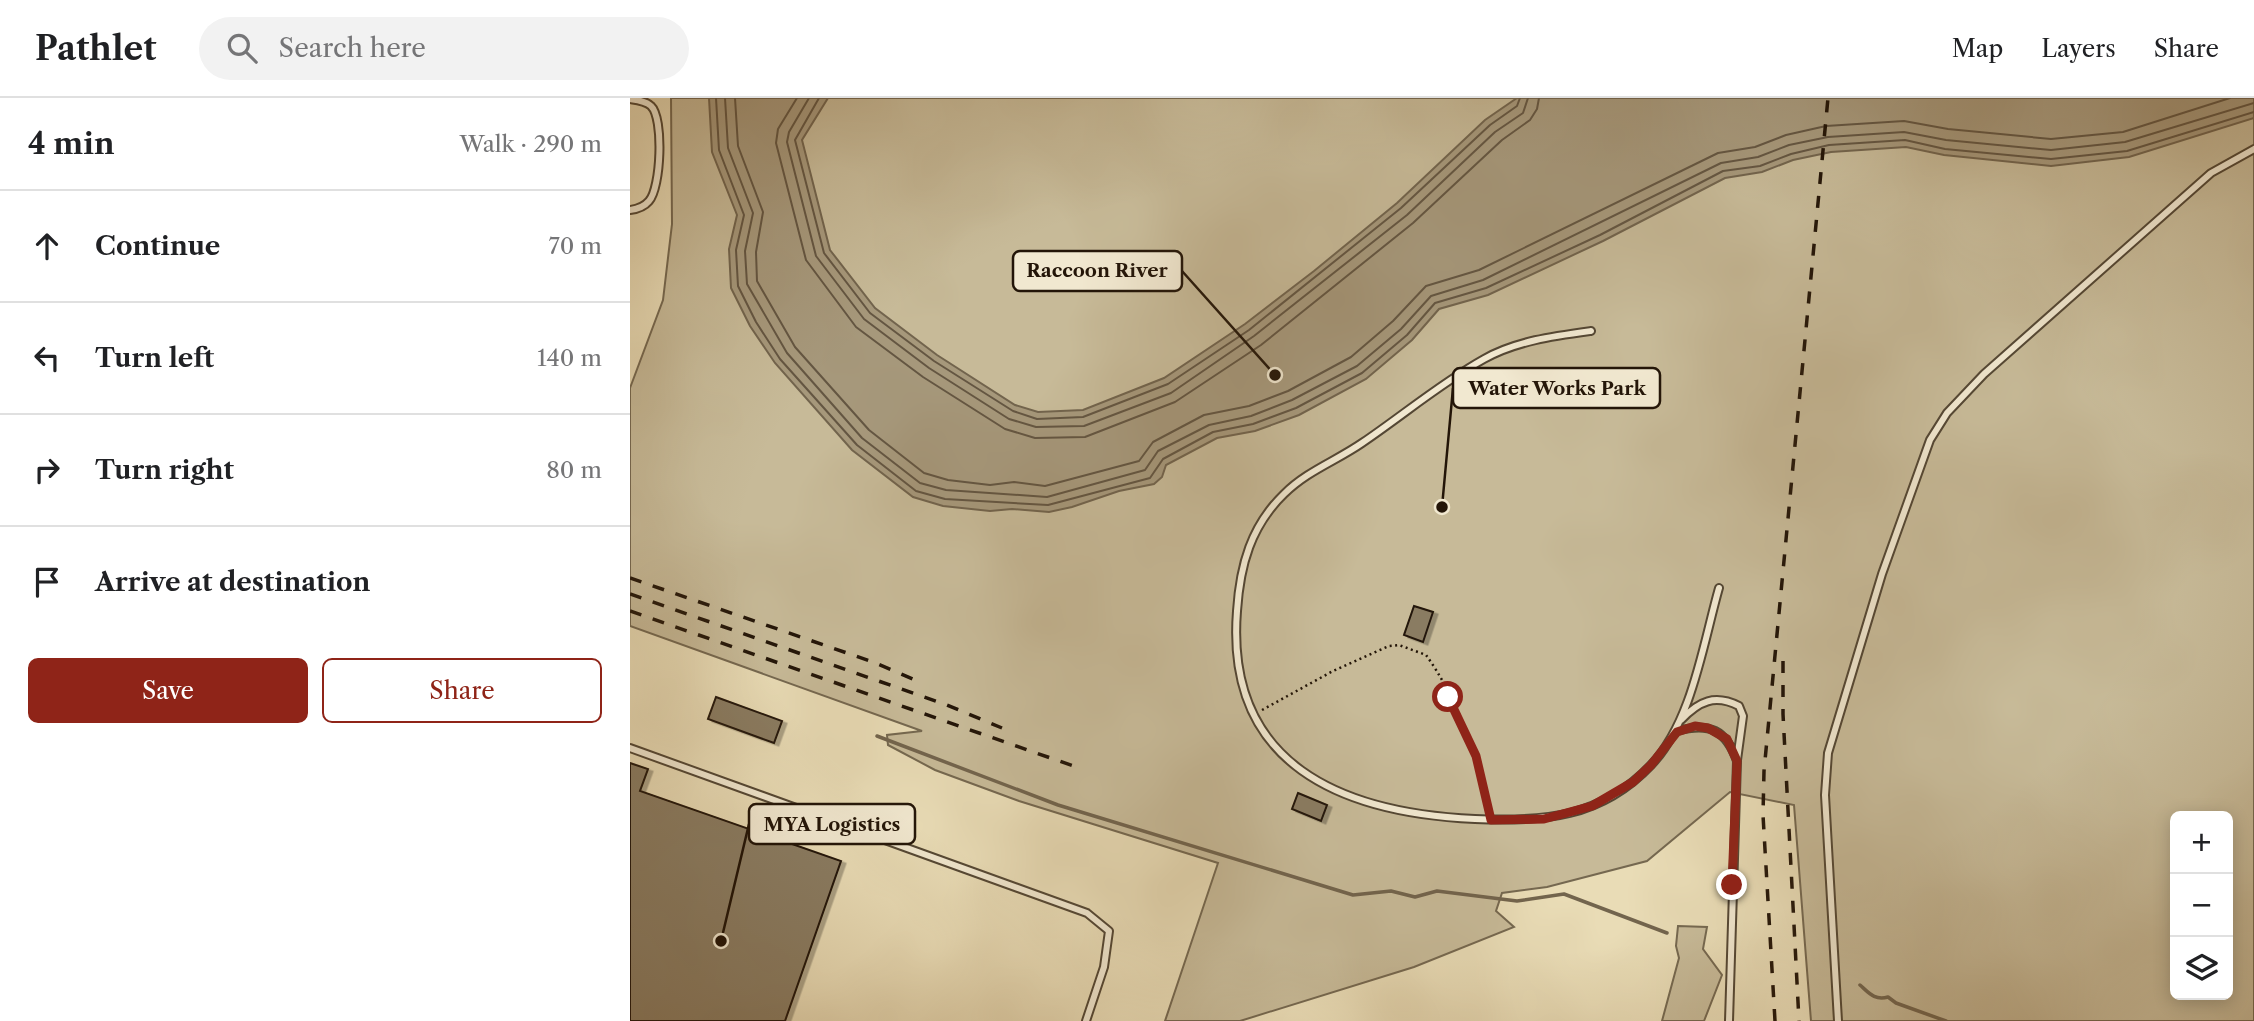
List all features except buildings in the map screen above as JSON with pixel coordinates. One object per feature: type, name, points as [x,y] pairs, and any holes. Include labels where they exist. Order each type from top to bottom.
[{"type":"lane","points":[[630,99],[649,104],[655,112],[659,127],[655,190],[651,200],[639,209],[630,210]]},
{"type":"lane","points":[[1838,1021],[1825,795],[1828,753],[1882,574],[1930,440],[1947,413],[1984,374],[2211,173],[2254,149]]},
{"type":"lane","points":[[1591,331],[1547,337],[1484,359],[1345,455],[1303,477],[1268,511],[1252,537],[1243,565],[1237,613],[1241,682],[1253,715],[1269,739],[1294,764],[1322,785],[1344,796],[1425,813],[1491,820],[1544,819],[1592,806],[1633,782],[1651,765],[1677,732],[1719,588]]},
{"type":"lane","points":[[1680,722],[1698,705],[1709,700],[1720,699],[1739,706],[1744,716],[1737,761],[1729,1021]]},
{"type":"lane","points":[[1677,732],[1695,726],[1720,733],[1727,739],[1737,761]]},
{"type":"lane","points":[[630,748],[1087,913],[1109,931],[1104,967],[1086,1021]]},
{"type":"path","points":[[1253,715],[1333,671],[1389,646],[1399,645],[1426,655],[1476,756],[1491,820]]},
{"type":"shaded area","points":[[671,98],[2254,98],[2254,1021],[1811,1021],[1794,805],[1730,792],[1647,861],[1547,887],[1502,893],[1496,911],[1514,927],[1414,967],[1240,1021],[1165,1021],[1218,863],[1019,801],[935,770],[888,745],[887,735],[922,731],[630,626],[630,388],[663,300],[672,224]]},
{"type":"shaded area","points":[[1678,926],[1707,927],[1703,949],[1722,975],[1704,1021],[1662,1021],[1679,958],[1676,946]]},
{"type":"water","points":[[709,98],[828,98],[802,140],[830,250],[875,308],[937,355],[1015,405],[1038,412],[1083,410],[1164,378],[1245,324],[1314,271],[1397,203],[1485,120],[1517,98],[2254,98],[2254,118],[2129,157],[2051,166],[1944,155],[1906,147],[1831,152],[1793,160],[1762,172],[1725,178],[1603,241],[1488,295],[1439,309],[1412,340],[1366,379],[1299,415],[1255,431],[1217,438],[1166,465],[1162,477],[1154,484],[1119,491],[1049,512],[1012,509],[990,511],[943,506],[913,497],[852,450],[775,363],[750,326],[731,288],[729,249],[737,215],[712,152]]},
{"type":"waterway","points":[[877,736],[1058,805],[1353,895],[1391,891],[1415,897],[1437,891],[1517,901],[1564,894],[1667,933]]},
{"type":"waterway","points":[[1860,985],[1876,997],[1888,997],[1896,1003],[1946,1021]]},
{"type":"railway","points":[[1775,1021],[1763,815],[1764,771],[1828,98]]},
{"type":"railway","points":[[630,578],[873,662],[922,683]]},
{"type":"railway","points":[[630,594],[947,705],[1002,728]]},
{"type":"railway","points":[[630,611],[1082,769]]},
{"type":"railway","points":[[1783,661],[1783,714],[1799,1021]]},
{"type":"place","name":"Raccoon River","points":[[1275,375]]},
{"type":"place","name":"Water Works Park","points":[[1442,507]]},
{"type":"place","name":"MYA Logistics","points":[[721,941]]},
{"type":"route","points":[[1448,697],[1476,756],[1491,820],[1544,819],[1592,806],[1633,782],[1651,765],[1677,732],[1695,726],[1720,733],[1733,750],[1738,770],[1732,885]]}]
